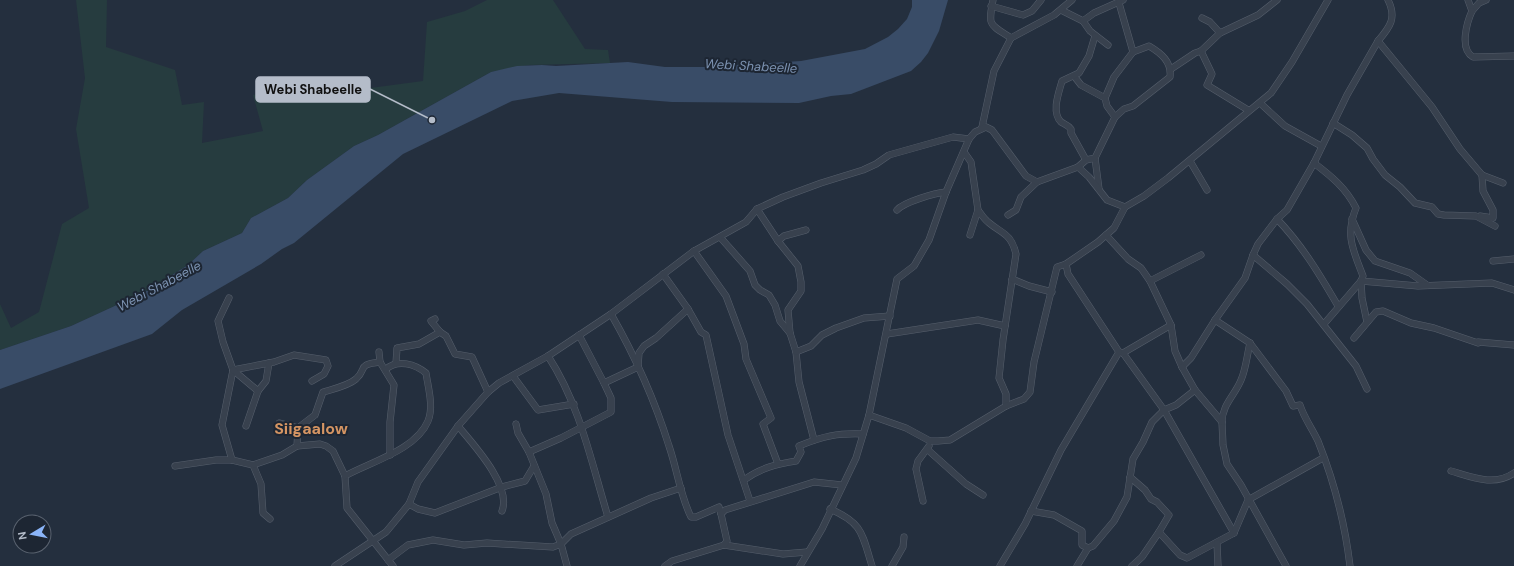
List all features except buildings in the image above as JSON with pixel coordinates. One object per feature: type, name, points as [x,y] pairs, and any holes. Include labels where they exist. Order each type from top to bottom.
[{"type":"street","points":[[1011,38],[994,27],[989,17],[992,3],[1023,15],[1032,11],[1041,0]]},
{"type":"street","points":[[1037,182],[1026,176],[992,130],[982,127],[994,71],[1011,38],[1061,10],[1072,0]]},
{"type":"street","points":[[1171,69],[1194,53],[1201,51],[1220,33],[1258,15],[1277,0]]},
{"type":"street","points":[[869,415],[906,428],[930,441],[950,440],[1006,406],[1024,399],[1030,392],[1034,362],[1057,267],[1066,264],[1106,235],[1114,228],[1125,207],[1144,196],[1190,161],[1248,110],[1260,103],[1271,93],[1292,62],[1328,0]]},
{"type":"street","points":[[1182,367],[1191,358],[1215,320],[1245,278],[1253,255],[1277,220],[1287,210],[1314,163],[1347,95],[1378,41],[1390,27],[1393,11],[1388,0]]},
{"type":"street","points":[[1468,0],[1472,11]]},
{"type":"street","points":[[1486,0],[1479,3],[1472,11],[1465,37],[1470,55],[1473,57],[1514,56]]},
{"type":"street","points":[[1083,21],[1094,13],[1121,2],[1133,52]]},
{"type":"street","points":[[1061,10],[1083,21],[1095,36],[1108,45]]},
{"type":"street","points":[[1202,18],[1210,22],[1220,33]]},
{"type":"street","points":[[1086,160],[1071,129],[1061,122],[1057,107],[1057,97],[1062,81],[1079,73],[1084,67],[1095,36]]},
{"type":"street","points":[[1378,41],[1432,107],[1460,149],[1482,175],[1503,183]]},
{"type":"street","points":[[1099,190],[1095,158],[1115,118],[1124,109],[1133,106],[1170,77],[1171,69],[1162,53],[1149,46],[1133,52],[1114,77],[1105,98],[1107,106],[1115,118]]},
{"type":"street","points":[[1201,51],[1212,74],[1207,85],[1248,110]]},
{"type":"street","points":[[1074,76],[1081,85],[1105,98]]},
{"type":"street","points":[[1260,103],[1296,134],[1321,146]]},
{"type":"street","points":[[1333,123],[1352,135],[1367,148],[1385,175],[1400,187],[1414,203],[1432,207],[1438,214],[1493,218],[1493,210],[1483,191],[1482,175]]},
{"type":"street","points":[[800,566],[822,529],[830,509],[856,458],[869,415],[897,280],[914,266],[924,250],[946,192],[969,139],[975,132],[986,127]]},
{"type":"street","points":[[335,566],[386,532],[409,504],[418,482],[458,426],[488,392],[548,356],[611,314],[694,251],[746,222],[757,209],[821,183],[863,170],[890,155],[953,137],[969,139]]},
{"type":"street","points":[[964,152],[971,162],[978,210],[970,235]]},
{"type":"street","points":[[1008,215],[1016,210],[1022,197],[1037,182],[1078,167],[1086,160],[1095,158]]},
{"type":"street","points":[[1190,161],[1207,190]]},
{"type":"street","points":[[1314,163],[1337,181],[1352,199],[1356,208],[1352,219],[1350,244],[1362,276],[1362,298],[1367,322]]},
{"type":"street","points":[[1078,167],[1106,200],[1125,207]]},
{"type":"street","points":[[897,210],[901,205],[920,200],[933,193],[946,192]]},
{"type":"street","points":[[757,209],[778,241],[798,266],[801,291],[788,310],[790,333],[796,352],[800,388],[814,440]]},
{"type":"street","points":[[978,210],[987,221],[1002,231],[1013,242],[1016,258],[999,378],[1006,394],[1006,406]]},
{"type":"street","points":[[1476,216],[1495,226]]},
{"type":"street","points":[[1352,219],[1366,250],[1375,261],[1410,273],[1427,285]]},
{"type":"street","points":[[1277,220],[1294,237],[1320,275],[1338,306]]},
{"type":"street","points":[[778,241],[784,236],[806,230]]},
{"type":"street","points":[[1106,235],[1128,259],[1141,268],[1150,281],[1171,325],[1175,351],[1182,367],[1195,390],[1222,422]]},
{"type":"street","points":[[720,237],[750,270],[755,285],[772,299],[780,321],[790,333]]},
{"type":"street","points":[[694,251],[726,296],[735,318],[744,344],[746,359],[771,418],[763,424],[778,464]]},
{"type":"street","points":[[1150,281],[1201,255]]},
{"type":"street","points":[[1253,255],[1298,294],[1324,324],[1342,350],[1356,366],[1367,388]]},
{"type":"street","points":[[1493,261],[1514,259]]},
{"type":"street","points":[[1066,264],[1068,274],[1121,353],[1164,410],[1234,533]]},
{"type":"street","points":[[663,274],[688,309],[701,332],[706,335],[728,435],[738,469],[744,480],[750,501]]},
{"type":"street","points":[[1012,279],[1029,286],[1052,292]]},
{"type":"street","points":[[1361,281],[1418,286],[1448,286],[1492,283],[1514,290]]},
{"type":"street","points":[[1324,324],[1361,281]]},
{"type":"street","points":[[229,298],[218,321],[223,342],[233,370],[258,392]]},
{"type":"street","points":[[638,367],[639,353],[644,346],[656,338],[688,309]]},
{"type":"street","points":[[1354,338],[1376,312],[1383,311],[1411,322],[1478,342],[1514,345]]},
{"type":"street","points":[[611,314],[630,347],[668,441],[690,517],[696,517],[719,507],[722,514],[727,541],[724,545]]},
{"type":"street","points":[[796,352],[811,346],[822,335],[836,328],[864,318],[890,316]]},
{"type":"street","points":[[435,319],[431,321],[440,332],[446,336],[455,354],[472,357],[488,392]]},
{"type":"street","points":[[886,334],[978,320],[1006,326]]},
{"type":"street","points":[[1215,320],[1250,343],[1286,390],[1293,406],[1300,405],[1304,417],[1312,427],[1324,458],[1340,510],[1350,566]]},
{"type":"street","points":[[1000,566],[1031,511],[1061,450],[1121,353],[1171,325]]},
{"type":"street","points":[[396,363],[396,348],[419,344],[440,332]]},
{"type":"street","points":[[529,452],[581,428],[611,412],[613,404],[611,398],[579,335]]},
{"type":"street","points":[[1250,343],[1241,381],[1231,395],[1222,415],[1223,445],[1227,464],[1286,566]]},
{"type":"street","points":[[379,352],[380,362],[386,369],[394,385],[390,422],[390,455]]},
{"type":"street","points":[[233,370],[269,363],[294,355],[326,360],[328,366],[324,374],[312,381]]},
{"type":"street","points":[[548,356],[562,377],[574,404],[608,517]]},
{"type":"street","points":[[297,446],[298,428],[315,415],[323,392],[338,388],[356,379],[363,367],[368,364],[380,362]]},
{"type":"street","points":[[246,426],[258,392],[266,381],[269,363]]},
{"type":"street","points":[[345,476],[390,455],[417,437],[428,421],[430,398],[426,373],[417,366],[396,363],[386,369]]},
{"type":"street","points":[[604,383],[638,367]]},
{"type":"street","points":[[232,460],[222,425],[233,370]]},
{"type":"street","points":[[513,376],[538,410],[574,404]]},
{"type":"street","points":[[1077,566],[1088,548],[1094,546],[1114,521],[1127,497],[1133,459],[1152,422],[1164,410],[1176,405],[1195,390]]},
{"type":"street","points":[[279,423],[298,428]]},
{"type":"street","points":[[516,424],[523,445],[529,452],[546,494],[552,523],[561,544],[567,566]]},
{"type":"street","points":[[458,426],[473,444],[502,487],[504,503],[502,510]]},
{"type":"street","points":[[744,480],[756,471],[778,464],[796,461],[801,452],[799,446],[814,440],[839,434],[864,434]]},
{"type":"street","points":[[922,501],[916,469],[918,460],[928,450],[930,441]]},
{"type":"street","points":[[174,466],[210,460],[232,460],[253,465],[282,455],[297,446],[320,444],[326,446],[333,451],[345,476],[347,508],[372,542],[393,566]]},
{"type":"street","points":[[928,450],[966,484],[983,495]]},
{"type":"street","points":[[1159,532],[1180,555],[1187,558],[1234,533],[1248,500],[1324,458]]},
{"type":"street","points":[[253,465],[261,484],[263,513],[270,519]]},
{"type":"street","points":[[409,504],[425,511],[435,513],[502,487],[525,481],[534,466]]},
{"type":"street","points":[[1451,470],[1487,481],[1506,479],[1514,473]]},
{"type":"street","points":[[1130,478],[1145,490],[1151,499],[1157,502],[1169,515],[1142,557],[1132,566]]},
{"type":"street","points":[[722,514],[726,510],[750,501],[765,498],[779,492],[814,482],[842,485]]},
{"type":"street","points":[[388,560],[408,544],[433,540],[464,546],[487,543],[553,547],[561,544],[572,534],[608,517],[681,488]]},
{"type":"street","points":[[830,509],[855,522],[862,532],[872,566]]},
{"type":"street","points":[[1031,511],[1054,515],[1082,531],[1082,545],[1088,548]]},
{"type":"street","points":[[892,566],[903,547],[904,537]]},
{"type":"street","points":[[1217,543],[1218,566]]},
{"type":"street","points":[[665,566],[672,561],[712,550],[724,545],[783,554],[807,552]]},
{"type":"green space","points":[[76,0],[107,0],[106,47],[175,70],[182,105],[204,102],[202,143],[263,131],[253,95],[336,77],[340,92],[423,81],[427,22],[465,11],[487,0],[553,0],[585,49],[608,50],[610,63],[529,65],[491,72],[378,135],[354,146],[307,180],[288,198],[251,218],[242,233],[203,251],[188,265],[145,292],[71,326],[0,350],[0,304],[11,328],[39,312],[62,224],[89,208],[76,129],[85,78]]},
{"type":"water","points":[[912,0],[948,0],[939,31],[928,53],[911,71],[851,94],[831,96],[799,103],[672,102],[559,93],[512,101],[403,154],[294,243],[182,310],[152,334],[0,389],[0,350],[71,326],[145,292],[188,265],[203,251],[242,233],[251,218],[288,198],[307,180],[354,146],[378,135],[491,72],[517,66],[542,65],[556,66],[628,62],[665,67],[703,67],[801,61],[865,49],[888,37],[907,19],[912,7]]},
{"type":"place","name":"Webi Shabeelle","points":[[432,120]]},
{"type":"district","name":"Siigaalow","points":[[311,428]]}]
